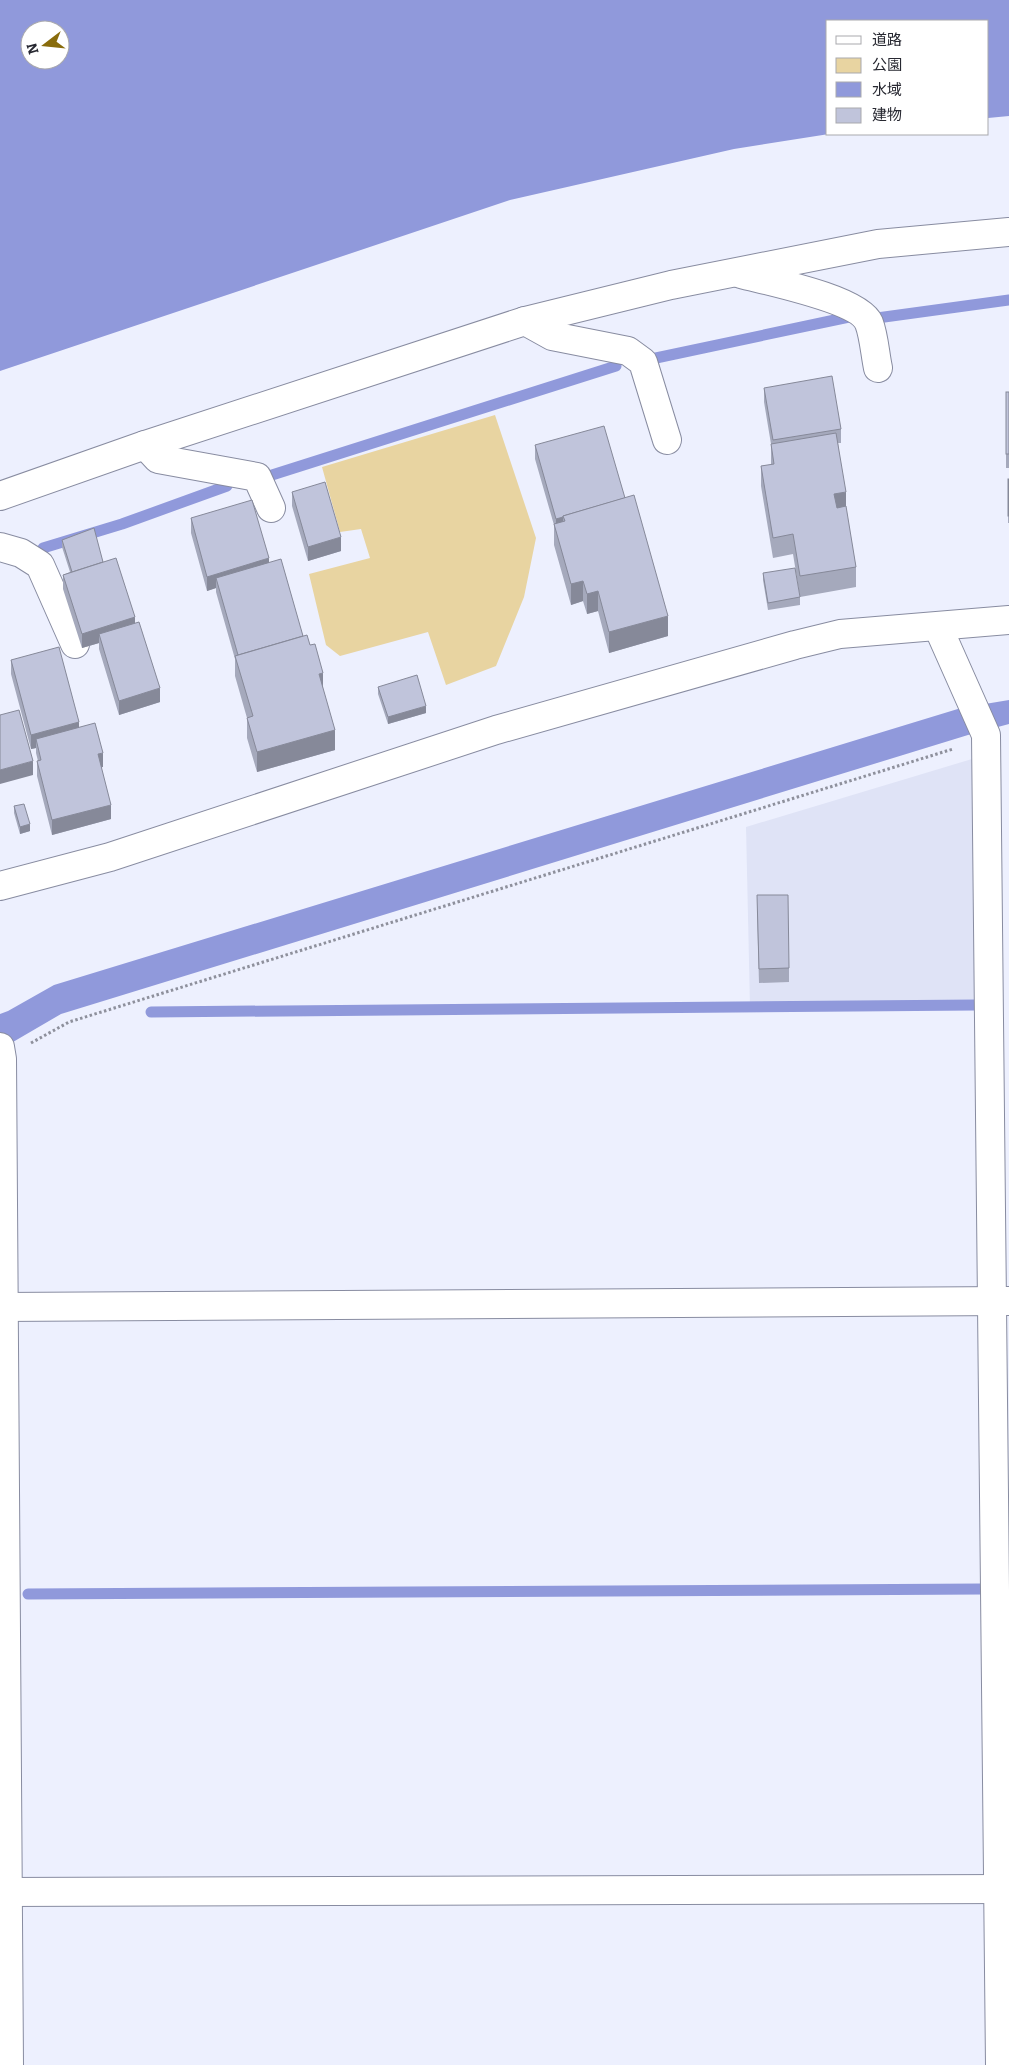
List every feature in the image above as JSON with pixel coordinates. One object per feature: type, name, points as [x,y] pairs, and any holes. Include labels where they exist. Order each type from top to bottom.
[{"type":"street","points":[[0,496],[145,445],[525,321],[671,285],[878,244],[1009,232]]},
{"type":"street","points":[[735,272],[836,300],[854,308],[868,321],[878,368]]},
{"type":"street","points":[[525,321],[552,336],[628,351],[643,362],[668,440]]},
{"type":"street","points":[[145,445],[158,460],[257,476],[271,508]]},
{"type":"street","points":[[0,548],[21,553],[40,565],[76,644]]},
{"type":"street","points":[[0,886],[110,857],[496,730],[795,644],[840,634],[1009,620]]},
{"type":"street","points":[[938,626],[986,738],[1000,1301],[1004,1889],[1000,2065]]},
{"type":"street","points":[[1,1053],[4,1892],[9,2065]]},
{"type":"street","points":[[2,1307],[1000,1301]]},
{"type":"street","points":[[4,1892],[1004,1889]]},
{"type":"path","points":[[1,1053],[69,1022],[986,738]]},
{"type":"shaded area","points":[[972,759],[976,1005],[750,1007],[746,827]]},
{"type":"green space","points":[[495,415],[536,538],[524,597],[496,666],[446,685],[428,632],[340,656],[326,645],[309,574],[370,558],[361,529],[340,532],[322,467]]},
{"type":"water","points":[[0,0],[1009,0],[1009,116],[989,118],[989,20],[826,20],[826,134],[734,149],[510,200],[0,371]]},
{"type":"water","points":[[1009,700],[1009,724],[61,1014],[13,1042],[0,1047],[0,1014],[54,985],[961,708]]},
{"type":"building","points":[[832,376],[841,429],[773,440],[764,388]]},
{"type":"building","points":[[1006,392],[1009,392],[1009,454],[1006,454]]},
{"type":"building","points":[[604,426],[625,498],[556,519],[535,445]]},
{"type":"building","points":[[836,433],[846,492],[834,494],[837,508],[846,506],[856,567],[800,576],[793,534],[773,538],[761,466],[774,464],[771,444]]},
{"type":"building","points":[[1009,479],[1009,516],[1008,516]]},
{"type":"building","points":[[325,482],[341,537],[308,547],[292,492]]},
{"type":"building","points":[[634,495],[668,616],[609,632],[598,591],[587,594],[583,581],[571,584],[554,524],[565,521],[563,516]]},
{"type":"building","points":[[252,500],[269,558],[207,577],[191,518]]},
{"type":"building","points":[[94,528],[103,562],[72,572],[62,540]]},
{"type":"building","points":[[116,558],[135,617],[82,634],[63,575]]},
{"type":"building","points":[[281,559],[303,636],[238,655],[216,578]]},
{"type":"building","points":[[795,568],[800,597],[768,603],[763,573]]},
{"type":"building","points":[[139,622],[160,688],[119,701],[99,634]]},
{"type":"building","points":[[307,635],[310,645],[315,644],[323,673],[319,674],[335,730],[257,752],[247,718],[253,716],[235,656]]},
{"type":"building","points":[[59,647],[79,722],[31,735],[11,660]]},
{"type":"building","points":[[417,675],[426,706],[388,717],[378,687]]},
{"type":"building","points":[[19,710],[33,761],[0,770],[0,715]]},
{"type":"building","points":[[95,723],[103,753],[98,754],[111,805],[52,820],[37,761],[41,760],[36,739]]},
{"type":"building","points":[[24,804],[30,824],[20,827],[14,806]]},
{"type":"building","points":[[757,895],[788,895],[789,968],[759,969]]},
{"type":"waterway","points":[[877,318],[1009,300]]},
{"type":"waterway","points":[[656,358],[849,317]]},
{"type":"waterway","points":[[272,475],[616,366]]},
{"type":"waterway","points":[[43,548],[122,524],[227,486]]},
{"type":"waterway","points":[[151,1012],[976,1005]]},
{"type":"waterway","points":[[28,1594],[982,1589]]}]
